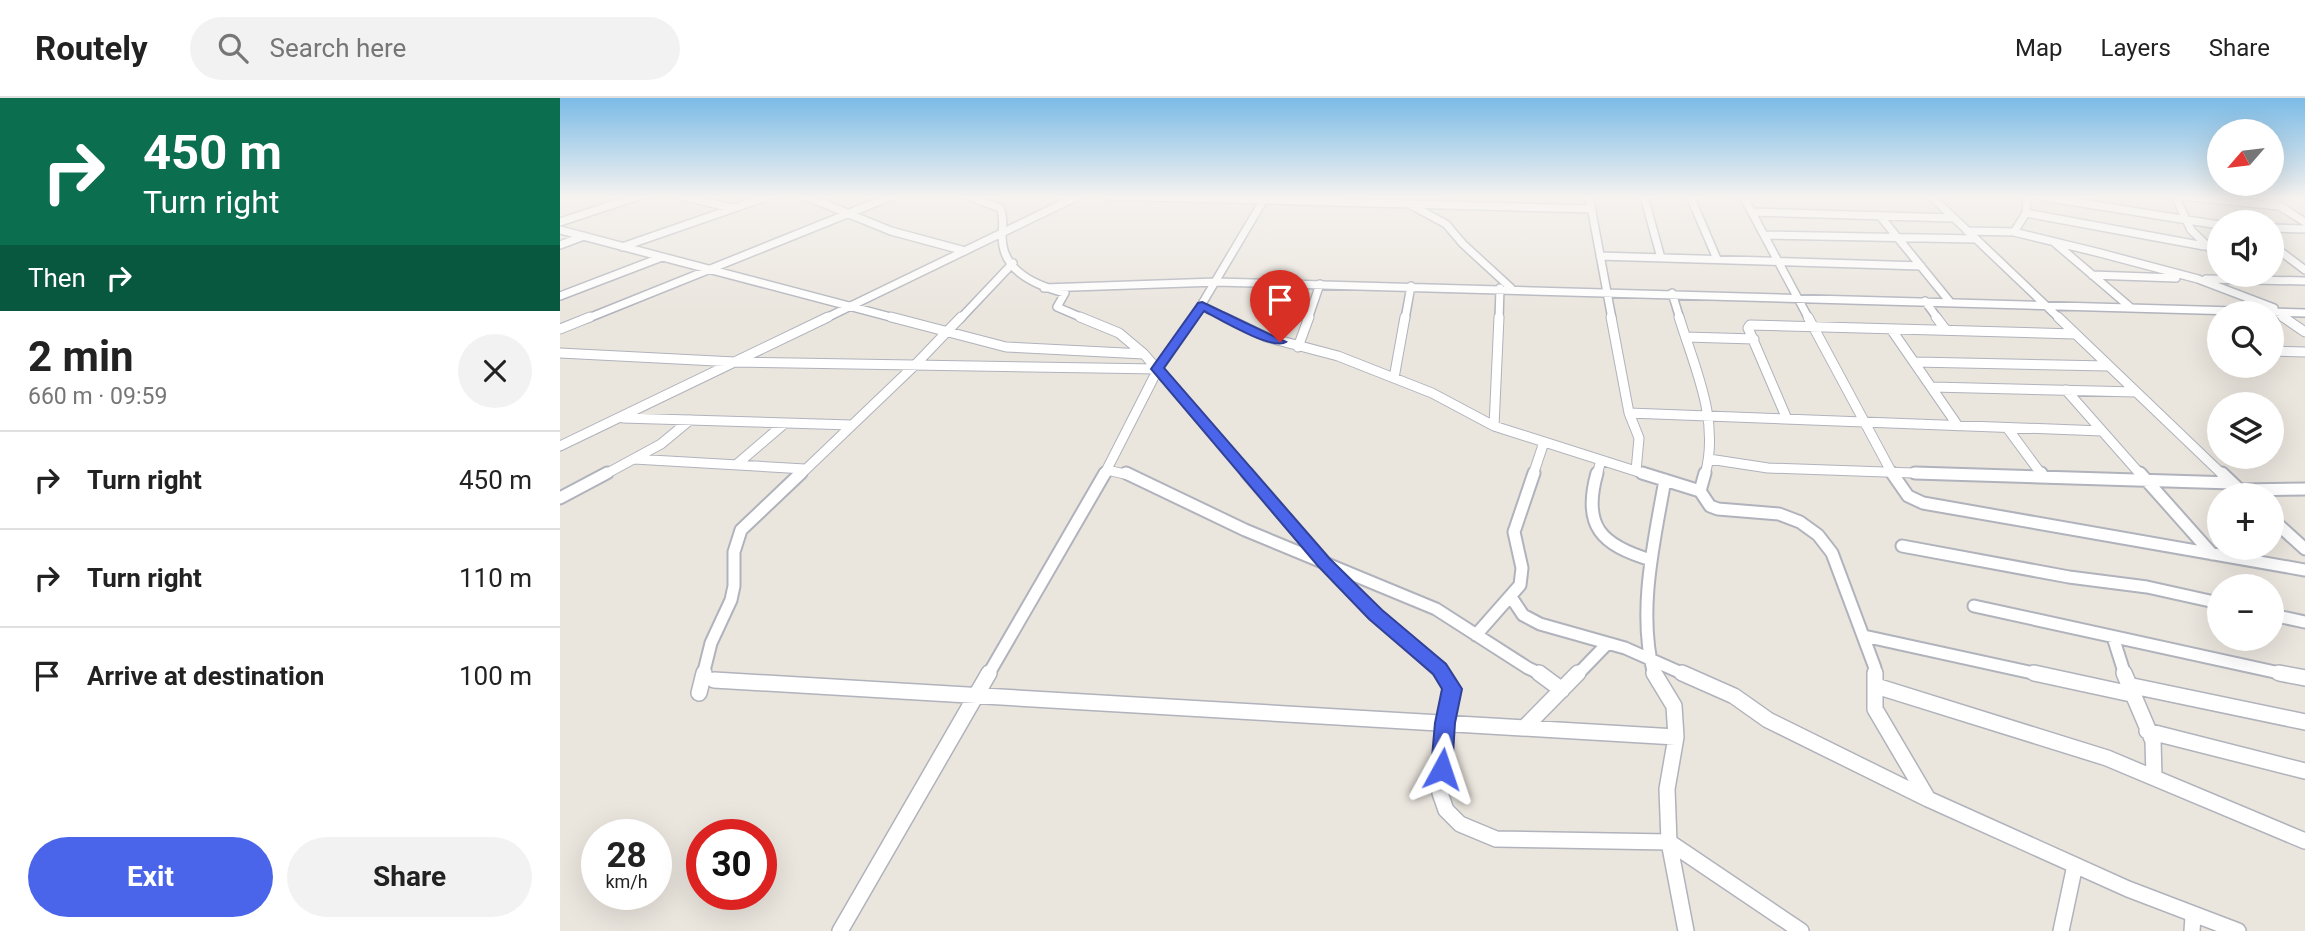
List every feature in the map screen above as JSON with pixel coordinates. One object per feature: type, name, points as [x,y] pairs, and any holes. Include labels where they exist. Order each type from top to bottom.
[{"type":"street","points":[[579,235],[1006,346],[1144,354]]},
{"type":"street","points":[[622,247],[657,235]]},
{"type":"street","points":[[560,329],[796,235]]},
{"type":"street","points":[[905,235],[965,251]]},
{"type":"street","points":[[560,446],[998,235]]},
{"type":"street","points":[[1005,235],[1003,247],[1018,271],[1044,288],[1065,293],[1057,307],[1119,333],[1144,354],[1324,562],[1376,614],[1440,669],[1452,689],[1445,723],[1440,803],[1450,817],[1482,836],[1496,839],[1670,842],[1801,931]]},
{"type":"street","points":[[839,931],[1107,470],[1157,369],[1202,306],[1243,235]]},
{"type":"street","points":[[1455,235],[1511,288]]},
{"type":"street","points":[[1596,235],[1629,413],[1639,438],[1636,471]]},
{"type":"street","points":[[1655,235],[1661,258]]},
{"type":"street","points":[[1706,235],[1717,260]]},
{"type":"street","points":[[1765,235],[1976,239]]},
{"type":"street","points":[[1765,235],[1890,471],[1909,496],[1923,503],[2207,553]]},
{"type":"street","points":[[1895,235],[1950,302]]},
{"type":"street","points":[[1971,235],[2232,483]]},
{"type":"street","points":[[2025,235],[2197,279],[2252,301]]},
{"type":"street","points":[[2144,235],[2204,246]]},
{"type":"street","points":[[2195,235],[2207,248]]},
{"type":"street","points":[[560,244],[584,236]]},
{"type":"street","points":[[2053,242],[2130,307]]},
{"type":"street","points":[[2284,254],[2305,270]]},
{"type":"street","points":[[1600,256],[1921,266]]},
{"type":"street","points":[[560,296],[663,257]]},
{"type":"street","points":[[699,693],[711,643],[731,600],[734,586],[734,552],[741,530],[915,365],[1013,263]]},
{"type":"street","points":[[2092,275],[2207,279]]},
{"type":"street","points":[[2284,281],[2305,281]]},
{"type":"street","points":[[1044,288],[1216,282],[1511,288],[2207,310]]},
{"type":"street","points":[[1298,346],[1320,284]]},
{"type":"street","points":[[1394,378],[1411,286]]},
{"type":"street","points":[[1494,426],[1500,288]]},
{"type":"street","points":[[1672,293],[1710,416],[1709,460],[1700,491]]},
{"type":"street","points":[[1925,301],[1946,330]]},
{"type":"street","points":[[1202,306],[1266,337],[1338,356],[1441,397],[1494,426],[1700,491],[1710,506],[1718,509],[1779,514],[1800,522],[1818,535],[1832,552],[1875,668],[1875,709],[1928,799]]},
{"type":"street","points":[[2284,312],[2305,313]]},
{"type":"street","points":[[2284,316],[2305,332]]},
{"type":"street","points":[[1787,419],[1748,328],[1750,325],[2076,334]]},
{"type":"street","points":[[1891,329],[1958,426]]},
{"type":"street","points":[[1686,337],[1754,339]]},
{"type":"street","points":[[2284,351],[2305,352]]},
{"type":"street","points":[[560,353],[735,362],[1157,369]]},
{"type":"street","points":[[1914,362],[2108,366]]},
{"type":"street","points":[[1932,387],[2136,392]]},
{"type":"street","points":[[2066,390],[2207,548]]},
{"type":"street","points":[[1629,413],[2102,431]]},
{"type":"street","points":[[620,418],[851,425]]},
{"type":"street","points":[[560,498],[661,444],[690,420]]},
{"type":"street","points":[[736,465],[785,423]]},
{"type":"street","points":[[2008,429],[2043,476]]},
{"type":"street","points":[[1476,635],[1520,585],[1522,578],[1514,532],[1544,442]]},
{"type":"street","points":[[634,459],[805,469]]},
{"type":"street","points":[[1601,460],[1590,508],[1595,524],[1614,546],[1651,560]]},
{"type":"street","points":[[1709,460],[1768,468],[2146,480],[2207,486]]},
{"type":"street","points":[[1107,470],[1124,472],[1245,530],[1436,609],[1546,676],[1562,690]]},
{"type":"street","points":[[1665,480],[1651,560],[1648,601],[1650,659],[1656,677],[1674,706],[1676,737],[1667,789],[1670,842],[1686,931]]},
{"type":"street","points":[[2284,489],[2305,489]]},
{"type":"street","points":[[2284,530],[2305,549]]},
{"type":"street","points":[[1902,546],[2070,577],[2147,587],[2207,600]]},
{"type":"street","points":[[2247,560],[2305,570]]},
{"type":"street","points":[[1511,597],[1523,615],[1540,624],[1625,648],[1734,696],[1768,720],[1928,799],[2075,865],[2192,923],[2238,931]]},
{"type":"street","points":[[1974,606],[2305,678]]},
{"type":"street","points":[[2284,618],[2305,622]]},
{"type":"street","points":[[1864,636],[2305,722]]},
{"type":"street","points":[[2113,637],[2130,690],[2153,741],[2154,777]]},
{"type":"street","points":[[1524,728],[1607,644]]},
{"type":"street","points":[[714,680],[1676,737]]},
{"type":"street","points":[[1876,686],[2073,746],[2305,841]]},
{"type":"street","points":[[2147,730],[2305,771]]},
{"type":"street","points":[[2061,931],[2075,865]]},
{"type":"route","points":[[1280,342],[1202,306],[1157,369],[1324,562],[1376,614],[1440,669],[1452,689],[1445,723],[1442,769]]}]
